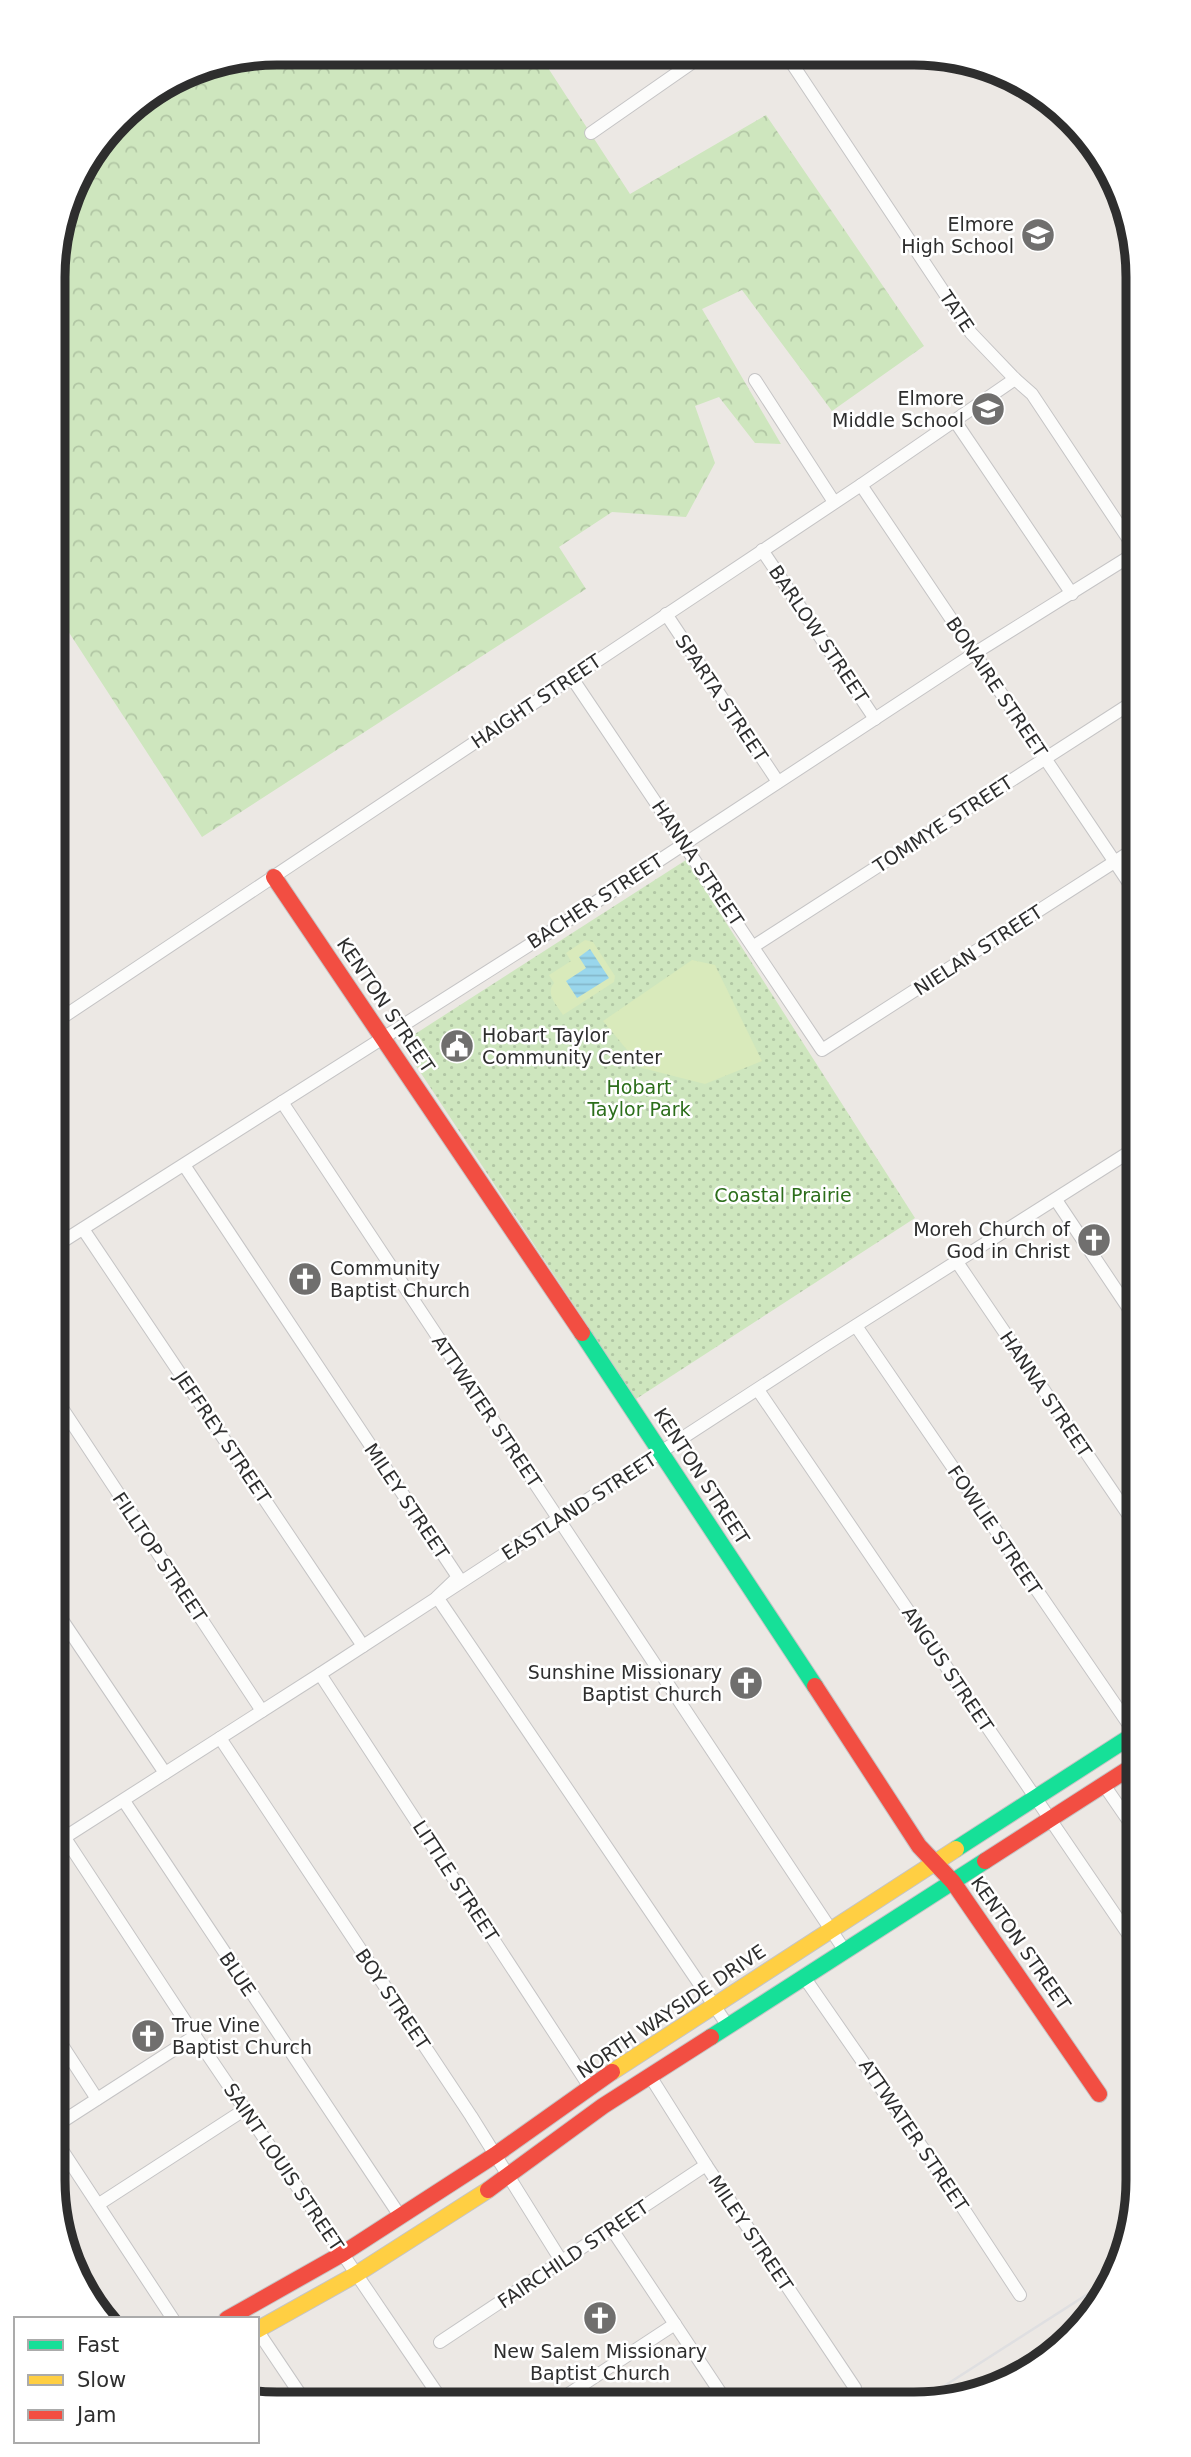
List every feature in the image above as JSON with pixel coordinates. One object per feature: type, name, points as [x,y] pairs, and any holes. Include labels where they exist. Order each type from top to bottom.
[{"type":"main road","name":"KENTON STREET","points":[[274,877],[662,1452],[919,1846],[953,1882],[1099,2094]]},
{"type":"main road","name":"NORTH WAYSIDE DRIVE","points":[[231,2317],[342,2254],[400,2217],[495,2155],[637,2055],[1126,1741]]},
{"type":"main road","points":[[259,2329],[355,2275],[508,2176],[603,2106],[1126,1771]]},
{"type":"main road","points":[[637,2055],[650,2076]]},
{"type":"street","points":[[591,133],[689,65]]},
{"type":"street","name":"TATE","points":[[793,65],[971,333],[1014,379],[1032,394],[1126,535]]},
{"type":"street","name":"HAIGHT STREET","points":[[65,1016],[861,485],[1014,379]]},
{"type":"street","points":[[755,380],[834,502]]},
{"type":"street","points":[[956,421],[1072,594]]},
{"type":"street","name":"BONAIRE STREET","points":[[861,485],[1126,878]]},
{"type":"street","name":"BARLOW STREET","points":[[762,550],[875,719]]},
{"type":"street","name":"BACHER STREET","points":[[65,1240],[564,923],[975,653],[1126,559]]},
{"type":"street","name":"SPARTA STREET","points":[[666,614],[778,782]]},
{"type":"street","name":"HANNA STREET","points":[[572,678],[822,1050]]},
{"type":"street","name":"TOMMYE STREET","points":[[754,946],[1126,706]]},
{"type":"street","name":"NIELAN STREET","points":[[822,1050],[1126,855]]},
{"type":"street","name":"ATTWATER STREET","points":[[282,1102],[845,1951]]},
{"type":"street","name":"EASTLAND STREET","points":[[65,1834],[124,1801],[856,1326],[1126,1154]]},
{"type":"street","name":"MILEY STREET","points":[[184,1165],[458,1577],[437,1597]]},
{"type":"street","points":[[1056,1200],[1126,1305]]},
{"type":"street","name":"JEFFREY STREET","points":[[83,1229],[363,1646]]},
{"type":"street","name":"HANNA STREET","points":[[957,1262],[1126,1511]]},
{"type":"street","name":"FOWLIE STREET","points":[[856,1326],[1126,1719]]},
{"type":"street","name":"ANGUS STREET","points":[[758,1391],[1126,1931]]},
{"type":"street","name":"FILLTOP STREET","points":[[65,1413],[262,1711]]},
{"type":"street","points":[[437,1597],[728,2026]]},
{"type":"street","points":[[65,1624],[165,1773]]},
{"type":"street","name":"LITTLE STREET","points":[[320,1674],[591,2089]]},
{"type":"street","name":"BOY STREET","points":[[220,1738],[471,2116],[562,2262]]},
{"type":"street","points":[[1104,1785],[1126,1817]]},
{"type":"street","name":"BLUE","points":[[124,1801],[400,2217]]},
{"type":"street","name":"SAINT LOUIS STREET","points":[[65,1842],[436,2392]]},
{"type":"street","name":"ATTWATER STREET","points":[[804,1977],[1020,2295]]},
{"type":"street","points":[[65,2120],[195,2036]]},
{"type":"street","points":[[65,2050],[97,2099]]},
{"type":"street","name":"MILEY STREET","points":[[650,2076],[855,2388]]},
{"type":"street","points":[[99,2204],[244,2110]]},
{"type":"street","points":[[65,2154],[172,2317]]},
{"type":"street","name":"FAIRCHILD STREET","points":[[440,2342],[706,2165]]},
{"type":"street","points":[[611,2228],[720,2392]]},
{"type":"street","points":[[582,2392],[675,2324]]},
{"type":"street","points":[[259,2333],[299,2392]]},
{"type":"green space","points":[[277,65],[546,65],[630,194],[766,115],[924,346],[832,411],[742,290],[702,309],[781,444],[755,443],[719,397],[695,406],[715,463],[686,517],[612,512],[559,547],[586,589],[202,837],[65,626],[65,263],[72,222],[81,196],[109,148],[137,117],[183,87],[222,72]]},
{"type":"green space","name":"Hobart Taylor Park","points":[[686,860],[915,1218],[636,1399],[401,1043]]},
{"type":"green space","points":[[585,940],[593,942],[615,976],[614,982],[563,1015],[551,995],[554,983],[549,975],[571,961],[566,953]]},
{"type":"green space","points":[[692,960],[715,965],[762,1061],[705,1084],[642,1068],[603,1021]]},
{"type":"water","points":[[590,949],[609,978],[577,998],[566,981],[586,968],[579,957]]},
{"type":"railway","points":[[937,2390],[1096,2289]]},
{"type":"traffic: fast","points":[[582,1333],[815,1686]]},
{"type":"traffic: fast","points":[[956,1849],[1126,1739]]},
{"type":"traffic: fast","points":[[711,2037],[985,1861]]},
{"type":"traffic: slow","points":[[612,2072],[956,1849]]},
{"type":"traffic: slow","points":[[259,2329],[355,2275],[488,2190]]},
{"type":"traffic: jam","points":[[274,877],[582,1333]]},
{"type":"traffic: jam","points":[[815,1686],[919,1846],[953,1882],[1099,2094]]},
{"type":"traffic: jam","points":[[985,1861],[1126,1770]]},
{"type":"traffic: jam","points":[[488,2190],[603,2106],[711,2037]]},
{"type":"traffic: jam","points":[[231,2317],[342,2254],[495,2155],[612,2072]]},
{"type":"place","name":"Elmore High School","points":[[1038,235]]},
{"type":"place","name":"Elmore Middle School","points":[[988,409]]},
{"type":"place","name":"Hobart Taylor Community Center","points":[[457,1046]]},
{"type":"place","name":"Moreh Church of God in Christ","points":[[1094,1240]]},
{"type":"place","name":"Community Baptist Church","points":[[305,1279]]},
{"type":"place","name":"Sunshine Missionary Baptist Church","points":[[746,1683]]},
{"type":"place","name":"True Vine Baptist Church","points":[[148,2036]]},
{"type":"place","name":"New Salem Missionary Baptist Church","points":[[600,2318]]},
{"type":"park label","name":"Coastal Prairie","points":[[783,1195]]}]
